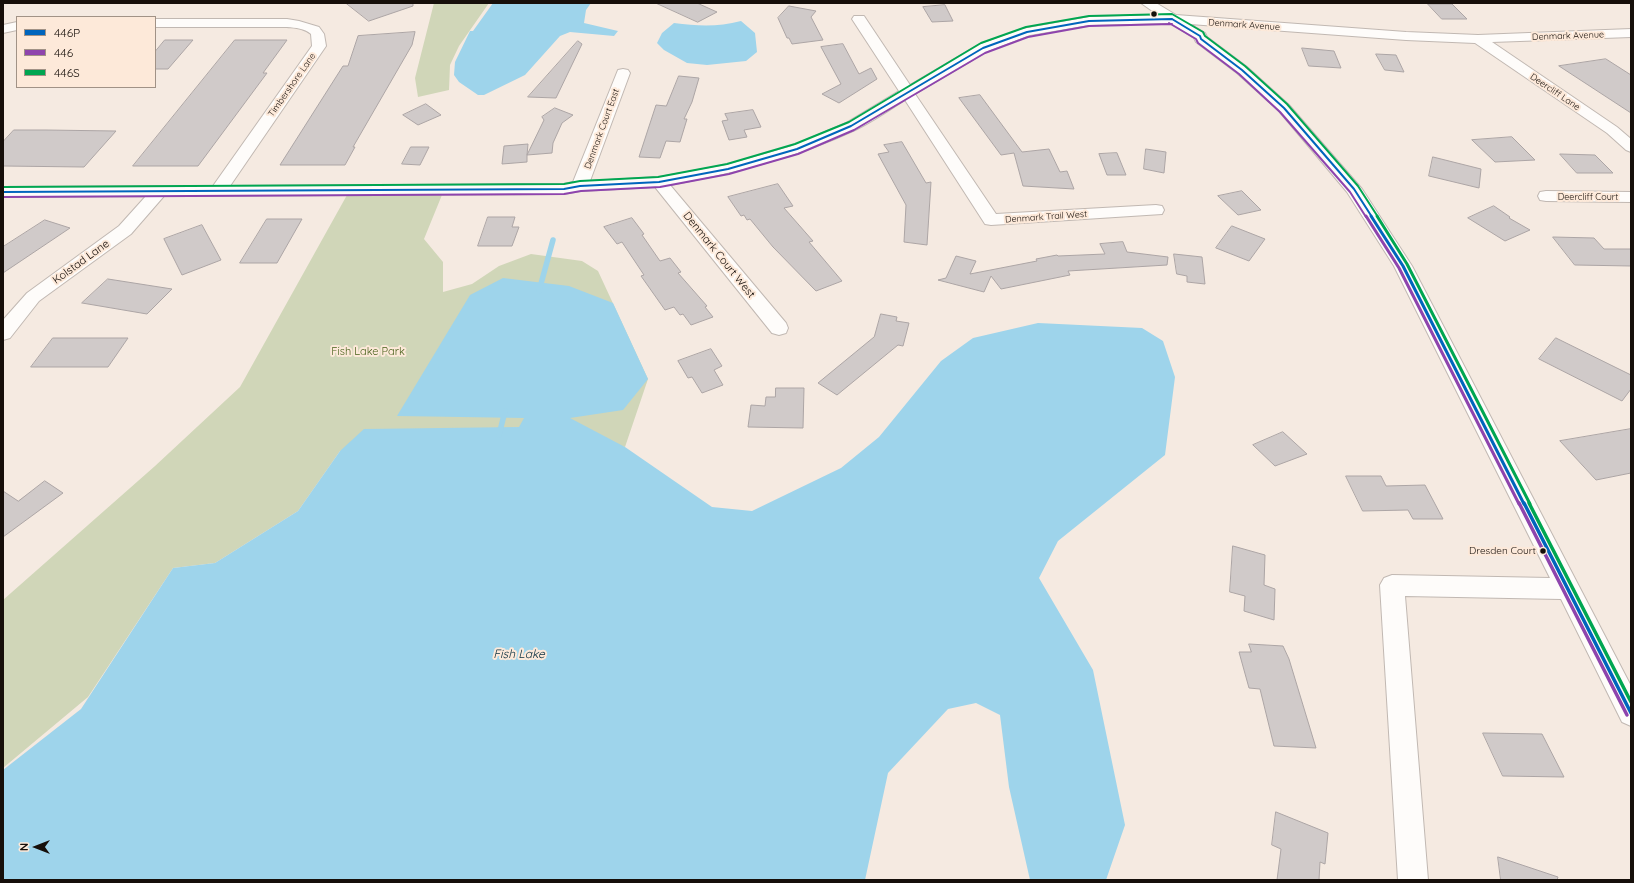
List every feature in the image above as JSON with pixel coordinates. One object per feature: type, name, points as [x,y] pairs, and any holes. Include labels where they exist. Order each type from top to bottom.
[{"type":"street","points":[[1147,3],[1200,36],[1201,39],[1242,70],[1284,108],[1354,189],[1402,266],[1631,713]]},
{"type":"street","points":[[859,19],[908,93]]},
{"type":"street","name":"Denmark Avenue","points":[[3,192],[557,189],[580,186],[659,182],[728,169],[797,149],[851,126],[983,48],[1027,32],[1088,21],[1172,19],[1406,36],[1478,39],[1631,32]]},
{"type":"street","name":"Timbershore Lane","points":[[156,23],[287,23],[303,25],[315,30],[320,38],[318,46],[218,191]]},
{"type":"street","points":[[3,29],[16,26]]},
{"type":"street","name":"Deercliff Lane","points":[[1478,39],[1612,130],[1631,147]]},
{"type":"street","name":"Denmark Court East","points":[[580,186],[623,73]]},
{"type":"street","name":"Denmark Trail West","points":[[908,93],[992,220],[1156,210]]},
{"type":"street","name":"Denmark Court West","points":[[659,182],[779,328]]},
{"type":"street","name":"Kolstad Lane","points":[[3,333],[33,297],[125,230],[160,191]]},
{"type":"street","name":"Deercliff Court","points":[[1546,196],[1631,197]]},
{"type":"street","points":[[1413,880],[1392,585],[1568,589]]},
{"type":"green space","points":[[434,3],[489,3],[459,46],[450,65],[449,90],[418,97],[415,78]]},
{"type":"green space","name":"Fish Lake Park","points":[[444,190],[424,239],[443,262],[443,292],[472,284],[499,266],[531,254],[582,261],[598,271],[648,379],[625,447],[519,427],[340,451],[298,511],[215,563],[173,568],[88,697],[3,768],[3,600],[155,466],[240,387],[347,195]]},
{"type":"water","points":[[493,3],[591,3],[586,10],[584,23],[618,31],[614,36],[570,32],[560,36],[525,75],[484,95],[478,95],[459,82],[454,75],[455,62],[470,31],[473,31]]},
{"type":"water","points":[[741,21],[755,33],[757,52],[746,61],[707,65],[687,63],[664,50],[657,43],[662,33],[674,23],[708,25]]},
{"type":"water","name":"Fish Lake","points":[[503,278],[569,286],[613,303],[648,379],[623,410],[570,418],[625,447],[712,507],[752,511],[841,468],[879,437],[941,361],[973,338],[1038,323],[1142,328],[1163,341],[1175,377],[1165,455],[1058,541],[1039,578],[1093,670],[1125,825],[1106,880],[1030,880],[1009,787],[1000,715],[976,703],[948,709],[888,773],[865,880],[3,880],[3,770],[81,709],[173,568],[215,563],[298,511],[340,451],[364,429],[519,427],[524,418],[397,416],[470,295]]},
{"type":"building","points":[[346,3],[413,3],[413,6],[369,21]]},
{"type":"building","points":[[656,3],[697,3],[717,12],[698,22]]},
{"type":"building","points":[[1428,4],[1452,4],[1467,19],[1442,19]]},
{"type":"building","points":[[945,5],[953,21],[932,22],[923,7]]},
{"type":"building","points":[[789,6],[816,11],[811,17],[823,40],[792,44],[789,38],[787,38],[778,18]]},
{"type":"building","points":[[415,32],[412,45],[353,147],[355,147],[345,165],[280,165],[343,66],[348,66],[358,36]]},
{"type":"building","points":[[165,40],[193,40],[168,69],[156,69],[156,51]]},
{"type":"building","points":[[235,40],[287,40],[263,73],[267,73],[198,166],[133,166]]},
{"type":"building","points":[[578,41],[582,44],[556,98],[528,97]]},
{"type":"building","points":[[843,44],[859,74],[871,68],[877,79],[839,103],[822,94],[841,84],[821,47]]},
{"type":"building","points":[[1302,48],[1334,51],[1341,68],[1309,66]]},
{"type":"building","points":[[1376,54],[1396,55],[1404,72],[1385,70]]},
{"type":"building","points":[[1606,59],[1631,75],[1631,113],[1559,66]]},
{"type":"building","points":[[679,76],[699,78],[692,102],[684,119],[687,119],[680,142],[666,141],[660,158],[639,157],[656,105],[666,106]]},
{"type":"building","points":[[980,95],[1022,152],[1049,149],[1060,172],[1067,171],[1074,189],[1023,186],[1014,153],[1001,155],[959,98]]},
{"type":"building","points":[[426,104],[441,115],[418,125],[403,115]]},
{"type":"building","points":[[555,108],[573,115],[562,123],[553,143],[552,153],[527,155],[544,120],[542,117]]},
{"type":"building","points":[[753,110],[761,127],[744,130],[747,137],[729,140],[722,121],[728,120],[725,114]]},
{"type":"building","points":[[14,130],[116,131],[84,167],[3,166],[3,142]]},
{"type":"building","points":[[1512,137],[1535,160],[1495,162],[1472,140]]},
{"type":"building","points":[[902,142],[926,183],[931,182],[927,245],[904,242],[906,205],[878,154],[889,152],[884,145]]},
{"type":"building","points":[[528,144],[527,162],[502,164],[504,146]]},
{"type":"building","points":[[411,147],[429,147],[420,165],[402,164]]},
{"type":"building","points":[[1146,149],[1166,152],[1164,173],[1144,169]]},
{"type":"building","points":[[1117,153],[1126,175],[1107,175],[1099,154]]},
{"type":"building","points":[[1560,154],[1595,155],[1613,173],[1577,173]]},
{"type":"building","points":[[1433,157],[1481,169],[1479,188],[1429,176]]},
{"type":"building","points":[[778,184],[793,206],[784,208],[813,241],[809,242],[842,281],[816,291],[773,247],[750,219],[747,220],[744,215],[741,216],[728,197]]},
{"type":"building","points":[[1242,191],[1261,210],[1238,215],[1218,196]]},
{"type":"building","points":[[1494,206],[1510,217],[1509,218],[1530,230],[1505,241],[1468,218]]},
{"type":"building","points":[[488,217],[515,217],[512,227],[519,227],[512,246],[478,246]]},
{"type":"building","points":[[632,218],[644,234],[642,235],[660,261],[670,258],[681,272],[678,273],[707,306],[705,307],[713,317],[691,325],[683,314],[680,315],[674,307],[665,310],[641,276],[644,275],[622,242],[617,244],[604,227]]},
{"type":"building","points":[[267,219],[302,219],[277,263],[240,263]]},
{"type":"building","points":[[45,220],[70,228],[3,273],[3,247]]},
{"type":"building","points":[[202,225],[221,260],[182,275],[164,239]]},
{"type":"building","points":[[1232,226],[1265,239],[1249,261],[1216,248]]},
{"type":"building","points":[[1553,237],[1594,238],[1604,249],[1631,249],[1631,266],[1575,265]]},
{"type":"building","points":[[1123,242],[1127,252],[1168,257],[1167,265],[1068,271],[1070,275],[1001,289],[991,276],[984,292],[938,280],[946,278],[956,256],[976,261],[970,274],[1037,261],[1036,259],[1057,255],[1105,254],[1100,244]]},
{"type":"building","points":[[1174,254],[1202,257],[1205,284],[1187,282],[1187,276],[1177,274]]},
{"type":"building","points":[[108,279],[172,289],[147,314],[82,303]]},
{"type":"building","points":[[881,314],[897,317],[896,321],[909,323],[903,346],[898,345],[837,395],[818,383],[874,337]]},
{"type":"building","points":[[53,338],[128,338],[108,367],[31,367]]},
{"type":"building","points":[[1556,338],[1631,375],[1631,389],[1622,401],[1539,359]]},
{"type":"building","points":[[711,349],[722,366],[714,370],[723,385],[702,393],[692,377],[688,378],[678,361]]},
{"type":"building","points":[[776,388],[804,388],[803,428],[748,427],[751,405],[765,406],[766,397],[775,397]]},
{"type":"building","points":[[1631,429],[1631,473],[1596,480],[1560,441]]},
{"type":"building","points":[[1283,432],[1307,454],[1275,466],[1253,445]]},
{"type":"building","points":[[1346,476],[1381,476],[1386,486],[1425,485],[1443,519],[1413,519],[1408,510],[1363,511]]},
{"type":"building","points":[[45,481],[63,493],[3,537],[3,491],[18,501]]},
{"type":"building","points":[[1233,546],[1265,555],[1264,585],[1275,589],[1274,620],[1244,611],[1245,596],[1230,592]]},
{"type":"building","points":[[1249,644],[1283,646],[1289,659],[1316,748],[1274,746],[1260,689],[1249,688],[1239,652],[1251,652]]},
{"type":"building","points":[[1483,733],[1542,734],[1564,777],[1503,776]]},
{"type":"building","points":[[1276,812],[1328,833],[1325,864],[1320,862],[1319,880],[1277,880],[1281,849],[1272,845]]},
{"type":"building","points":[[1498,857],[1558,877],[1557,880],[1501,880]]},
{"type":"waterway","points":[[539,291],[553,240]]},
{"type":"waterway","points":[[499,435],[505,411]]},
{"type":"transit line","name":"446S","points":[[3,187],[564,184],[580,181],[658,177],[727,164],[795,144],[849,122],[981,43],[1026,27],[1089,16],[1172,14],[1203,32],[1205,36],[1245,66],[1287,104],[1358,186],[1407,264],[1631,702]]},
{"type":"transit line","name":"446P","points":[[1172,19],[1200,36],[1201,39],[1242,70],[1284,108],[1354,189],[1403,266],[1631,713]]},
{"type":"transit line","name":"446P","points":[[3,192],[564,189],[580,186],[659,182],[728,169],[797,149],[851,126],[983,48],[1027,32],[1089,21],[1172,19]]},
{"type":"transit line","name":"446","points":[[1169,23],[1196,39],[1198,43],[1239,74],[1280,112],[1350,192],[1399,268],[1627,715]]},
{"type":"transit line","name":"446","points":[[3,197],[564,194],[581,191],[660,187],[729,174],[798,154],[854,130],[985,53],[1028,37],[1089,26],[1172,24]]},
{"type":"place","name":"Dresden Court","points":[[1543,551]]}]
